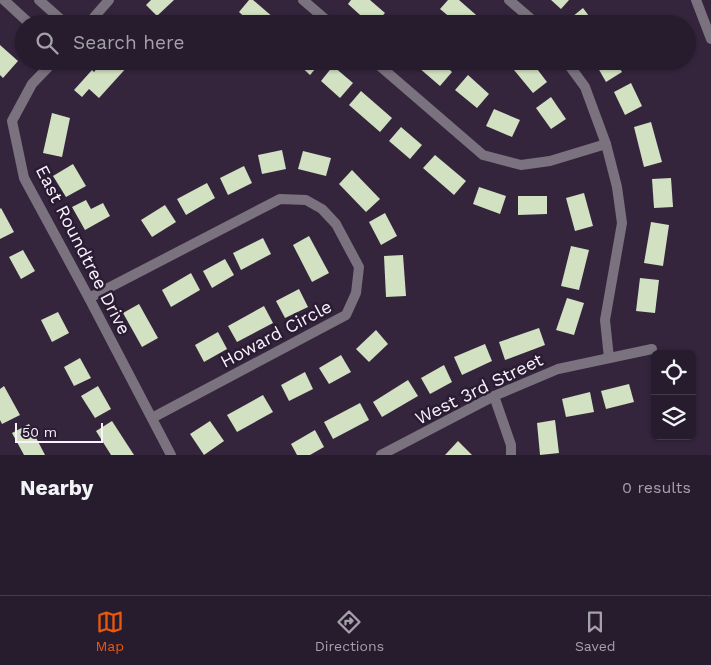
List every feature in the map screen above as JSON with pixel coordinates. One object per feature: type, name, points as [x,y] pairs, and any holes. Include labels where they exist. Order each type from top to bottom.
[{"type":"street","points":[[4,0],[20,15]]},
{"type":"street","points":[[39,0],[56,15]]},
{"type":"street","points":[[96,15],[110,0]]},
{"type":"street","points":[[303,0],[320,15]]},
{"type":"street","points":[[509,0],[526,15]]},
{"type":"street","points":[[696,0],[711,39]]},
{"type":"street","name":"East Roundtree Drive","points":[[45,70],[32,84],[12,120],[24,178],[171,455]]},
{"type":"street","points":[[385,70],[483,154],[521,165],[550,161],[606,144]]},
{"type":"street","points":[[573,70],[585,87],[606,144],[617,187],[622,223],[605,320],[609,358]]},
{"type":"street","name":"Howard Circle","points":[[89,298],[280,199],[306,200],[322,209],[336,224],[359,267],[356,293],[346,315],[152,418]]},
{"type":"street","name":"West 3rd Street","points":[[381,455],[494,396],[558,369],[652,349]]},
{"type":"street","points":[[494,396],[511,445],[511,455]]},
{"type":"building","points":[[151,0],[174,0],[158,15],[146,5]]},
{"type":"building","points":[[249,0],[253,0],[270,15],[242,15],[239,12]]},
{"type":"building","points":[[351,0],[370,0],[385,13],[383,15],[360,15],[348,4]]},
{"type":"building","points":[[448,0],[459,0],[476,15],[447,15],[440,9]]},
{"type":"building","points":[[551,0],[569,0],[561,9]]},
{"type":"building","points":[[583,8],[588,15],[574,15]]},
{"type":"building","points":[[0,45],[15,58],[15,64],[3,78],[0,75]]},
{"type":"building","points":[[92,70],[94,72],[96,70],[124,70],[99,98],[89,89],[82,97],[74,90]]},
{"type":"building","points":[[305,70],[314,70],[310,75]]},
{"type":"building","points":[[330,70],[338,70],[353,83],[340,98],[321,81]]},
{"type":"building","points":[[421,70],[450,70],[452,72],[440,86]]},
{"type":"building","points":[[514,70],[538,70],[547,82],[533,93]]},
{"type":"building","points":[[599,70],[621,70],[622,72],[606,82]]},
{"type":"building","points":[[468,75],[489,94],[477,108],[455,90]]},
{"type":"building","points":[[631,83],[642,106],[625,115],[614,92]]},
{"type":"building","points":[[361,91],[392,118],[380,132],[349,105]]},
{"type":"building","points":[[551,97],[566,119],[551,129],[536,108]]},
{"type":"building","points":[[494,109],[520,120],[512,137],[486,126]]},
{"type":"building","points":[[52,113],[70,118],[62,157],[43,153]]},
{"type":"building","points":[[651,122],[662,162],[644,167],[634,127]]},
{"type":"building","points":[[401,127],[422,145],[410,159],[389,141]]},
{"type":"building","points":[[282,150],[286,169],[262,174],[258,155]]},
{"type":"building","points":[[303,151],[331,158],[326,176],[298,169]]},
{"type":"building","points":[[435,155],[466,181],[454,195],[423,168]]},
{"type":"building","points":[[73,164],[86,186],[66,197],[53,176]]},
{"type":"building","points":[[244,166],[252,183],[228,195],[220,178]]},
{"type":"building","points":[[352,170],[380,199],[366,212],[339,184]]},
{"type":"building","points":[[671,178],[673,207],[654,208],[652,179]]},
{"type":"building","points":[[207,183],[215,198],[186,215],[177,199]]},
{"type":"building","points":[[479,187],[506,196],[500,214],[473,204]]},
{"type":"building","points":[[584,193],[593,226],[575,231],[566,198]]},
{"type":"building","points":[[518,196],[547,196],[547,214],[518,215]]},
{"type":"building","points":[[86,200],[91,209],[103,203],[110,216],[85,230],[72,207]]},
{"type":"building","points":[[165,205],[176,222],[152,237],[141,220]]},
{"type":"building","points":[[0,209],[14,232],[0,239]]},
{"type":"building","points":[[385,213],[397,236],[381,245],[369,222]]},
{"type":"building","points":[[651,222],[669,225],[663,266],[644,263]]},
{"type":"building","points":[[309,236],[329,273],[312,282],[293,245]]},
{"type":"building","points":[[263,238],[271,254],[241,270],[233,253]]},
{"type":"building","points":[[571,246],[589,250],[579,290],[561,286]]},
{"type":"building","points":[[23,250],[35,271],[21,279],[9,257]]},
{"type":"building","points":[[403,255],[406,296],[386,297],[384,256]]},
{"type":"building","points":[[225,259],[234,275],[212,288],[203,271]]},
{"type":"building","points":[[191,273],[200,290],[171,307],[162,290]]},
{"type":"building","points":[[640,278],[659,280],[655,313],[636,311]]},
{"type":"building","points":[[299,289],[308,307],[285,318],[276,301]]},
{"type":"building","points":[[567,298],[584,303],[574,335],[556,330]]},
{"type":"building","points":[[139,304],[158,338],[142,347],[123,313]]},
{"type":"building","points":[[264,306],[273,323],[237,342],[228,326]]},
{"type":"building","points":[[58,312],[69,333],[52,342],[41,320]]},
{"type":"building","points":[[539,328],[545,345],[505,360],[499,342]]},
{"type":"building","points":[[376,330],[388,344],[369,362],[356,349]]},
{"type":"building","points":[[218,332],[227,349],[204,362],[195,345]]},
{"type":"building","points":[[485,344],[492,361],[462,375],[454,357]]},
{"type":"building","points":[[341,355],[351,372],[329,384],[319,368]]},
{"type":"building","points":[[80,358],[91,378],[74,386],[64,367]]},
{"type":"building","points":[[444,365],[452,382],[430,394],[421,378]]},
{"type":"building","points":[[305,372],[313,389],[289,401],[281,385]]},
{"type":"building","points":[[408,380],[418,396],[382,417],[373,402]]},
{"type":"building","points":[[629,384],[634,402],[606,409],[601,391]]},
{"type":"building","points":[[4,386],[20,415],[2,424],[0,420],[0,389]]},
{"type":"building","points":[[98,386],[111,409],[95,418],[81,396]]},
{"type":"building","points":[[590,392],[594,412],[566,417],[562,399]]},
{"type":"building","points":[[263,395],[273,412],[237,432],[227,415]]},
{"type":"building","points":[[360,403],[369,420],[333,439],[324,422]]},
{"type":"building","points":[[555,420],[559,453],[540,455],[537,423]]},
{"type":"building","points":[[112,421],[134,455],[111,455],[96,431]]},
{"type":"building","points":[[210,421],[224,441],[204,455],[190,434]]},
{"type":"building","points":[[29,424],[45,455],[24,455],[12,433]]},
{"type":"building","points":[[315,430],[324,447],[310,455],[297,455],[291,444]]},
{"type":"building","points":[[458,441],[472,455],[445,455]]}]
